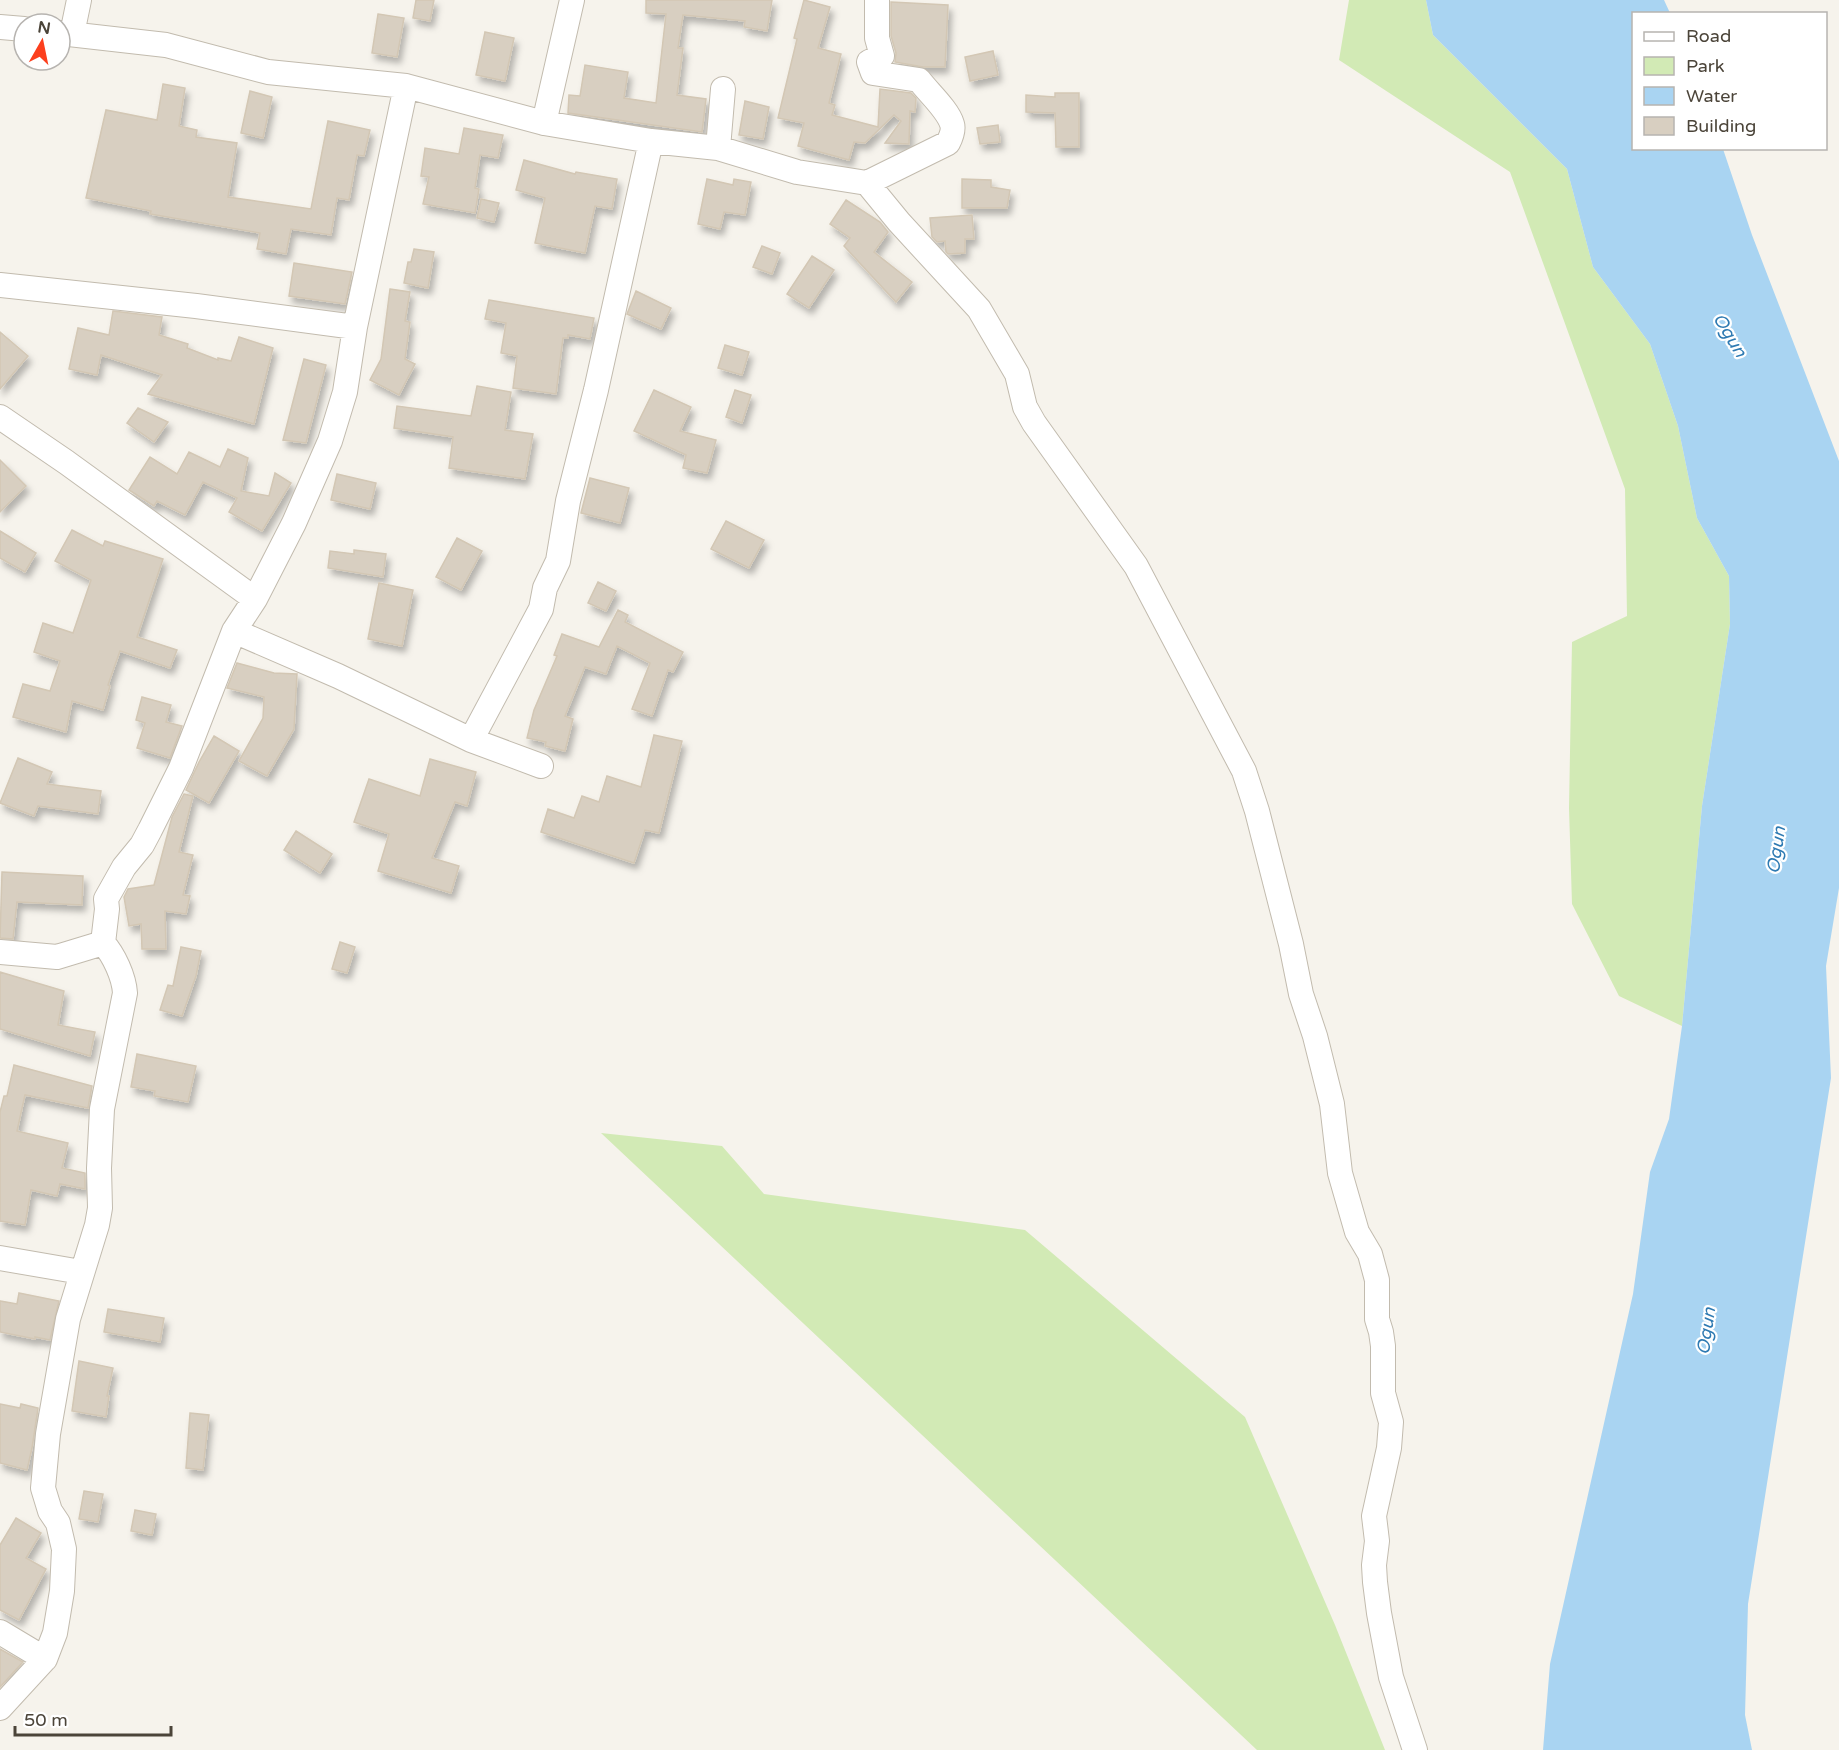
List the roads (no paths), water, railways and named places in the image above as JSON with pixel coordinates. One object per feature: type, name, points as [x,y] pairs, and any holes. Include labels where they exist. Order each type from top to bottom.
[{"type":"street","points":[[72,18],[79,0]]},
{"type":"street","points":[[544,123],[572,0]]},
{"type":"street","points":[[72,34],[166,45],[268,72],[406,86],[544,123],[651,141],[718,148],[797,172],[867,183],[948,143],[952,135],[953,124],[919,80],[873,73],[869,62],[882,56],[878,38],[877,0]]},
{"type":"street","points":[[0,1708],[45,1659],[55,1634],[62,1591],[64,1549],[58,1523],[50,1511],[43,1488],[47,1445],[68,1318],[97,1226],[100,1208],[99,1168],[102,1109],[125,993],[124,979],[116,968],[112,954],[103,943],[106,899],[124,867],[142,845],[181,768],[234,631],[255,599],[294,523],[330,441],[345,392],[355,327],[406,86]]},
{"type":"street","points":[[718,148],[723,89]]},
{"type":"street","points":[[471,740],[541,609],[545,588],[558,561],[568,501],[596,390],[651,141]]},
{"type":"street","points":[[867,183],[899,222],[979,309],[1014,367],[1025,407],[1034,423],[1136,566],[1244,771],[1257,811],[1291,944],[1301,994],[1315,1036],[1332,1104],[1340,1173],[1358,1232],[1370,1254],[1377,1280],[1377,1319],[1382,1332],[1383,1346],[1383,1393],[1390,1422],[1389,1448],[1374,1516],[1377,1541],[1374,1565],[1375,1582],[1391,1677],[1415,1750]]},
{"type":"street","points":[[0,285],[196,306],[355,327]]},
{"type":"street","points":[[0,417],[255,599]]},
{"type":"street","points":[[234,631],[338,676],[471,740],[541,766]]},
{"type":"street","points":[[0,952],[57,957],[103,943]]},
{"type":"street","points":[[0,1258],[81,1272]]},
{"type":"street","points":[[0,1632],[45,1659]]},
{"type":"water","name":"Ogun","points":[[1426,0],[1664,0],[1670,12],[1632,12],[1632,150],[1723,150],[1752,235],[1839,461],[1839,888],[1826,966],[1831,1078],[1748,1604],[1745,1715],[1752,1750],[1543,1750],[1550,1664],[1633,1294],[1650,1172],[1669,1119],[1682,1026],[1702,806],[1730,624],[1729,576],[1697,518],[1678,426],[1650,344],[1593,267],[1567,169],[1433,35]]}]
